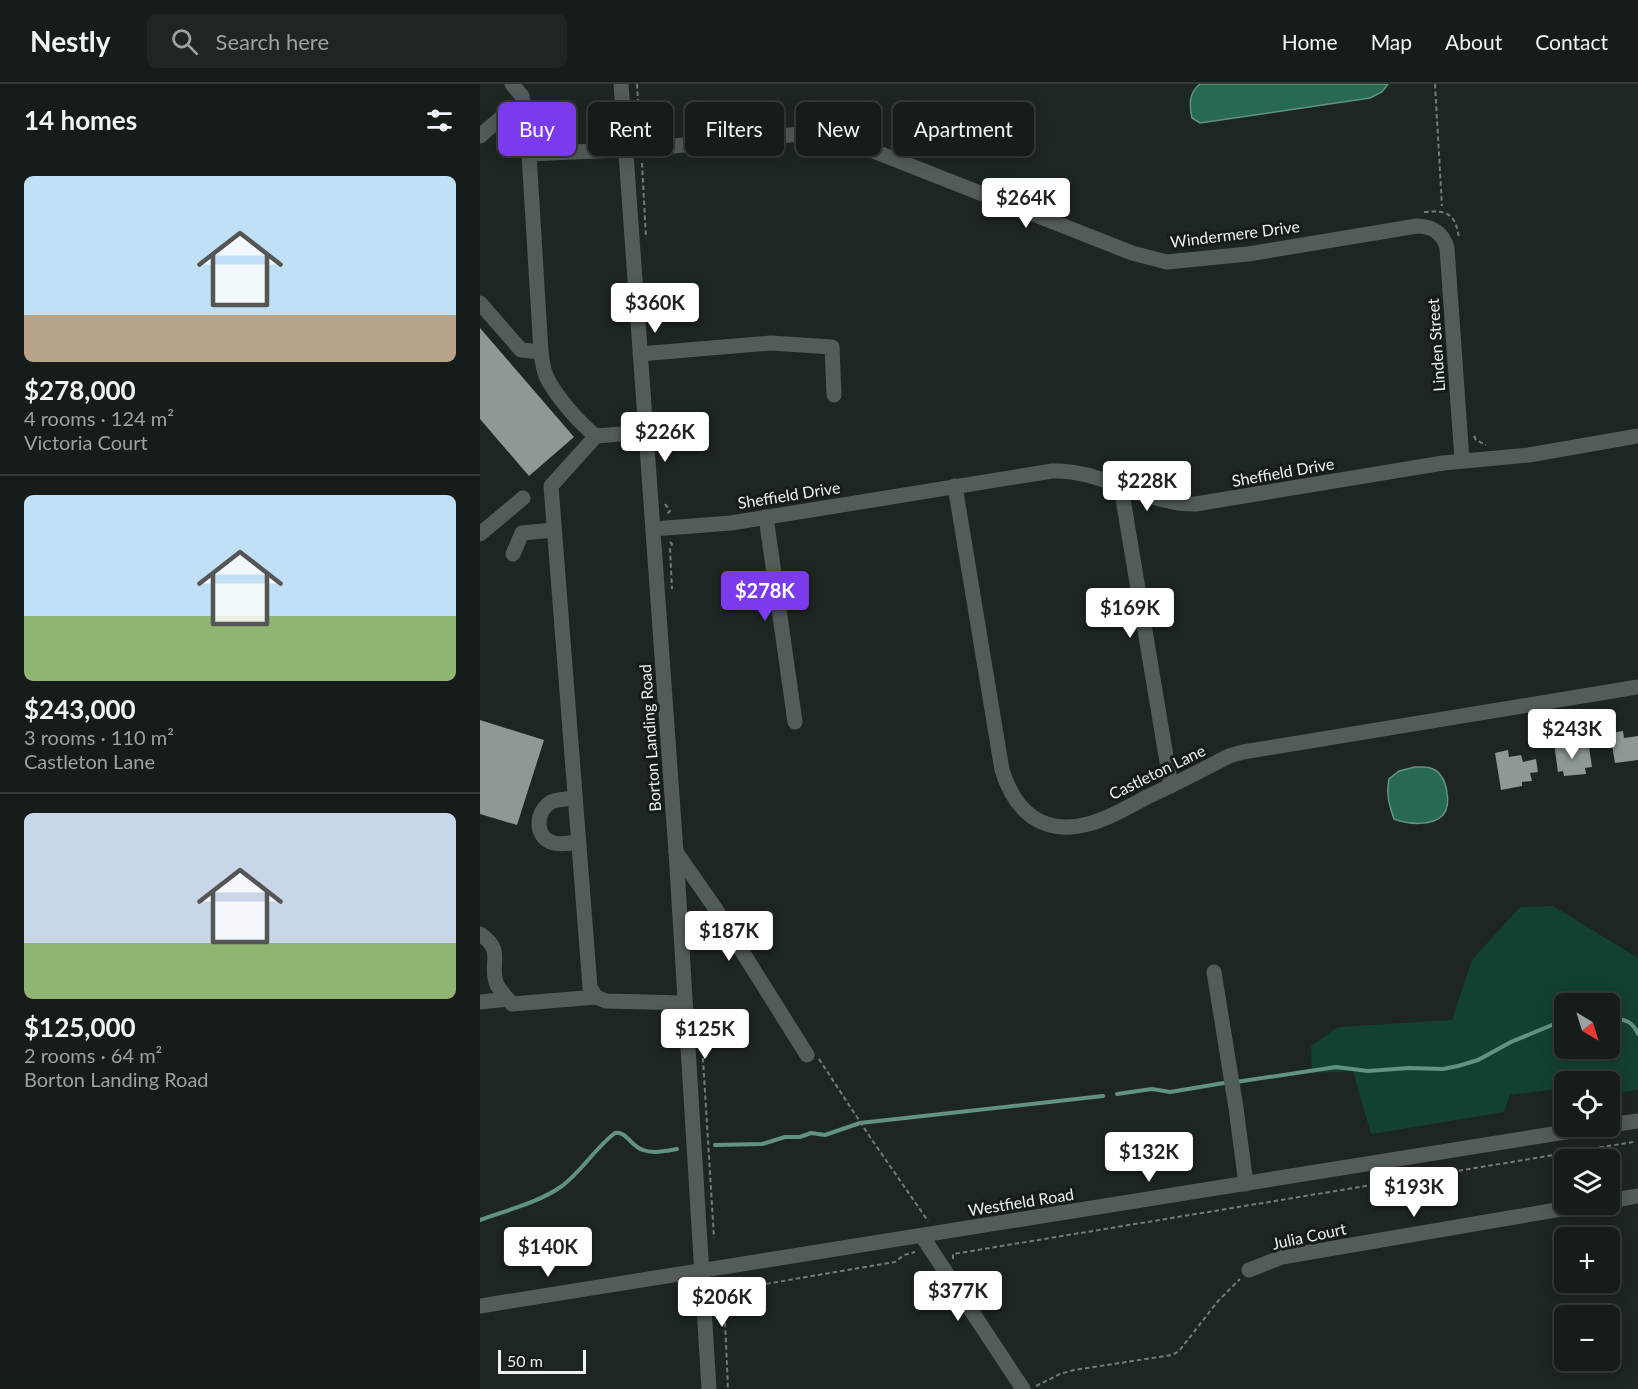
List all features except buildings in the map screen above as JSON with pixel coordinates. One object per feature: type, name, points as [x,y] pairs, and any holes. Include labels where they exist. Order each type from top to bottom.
[{"type":"street","points":[[512,84],[522,96],[523,102]]},
{"type":"street","name":"Borton Landing Road","points":[[621,84],[622,102]]},
{"type":"street","points":[[480,136],[498,120]]},
{"type":"street","name":"Windermere Drive","points":[[673,146],[811,133],[843,139],[1132,253],[1167,262],[1248,254],[1417,225],[1430,227],[1437,231]]},
{"type":"street","points":[[529,156],[541,352],[545,371],[551,383],[584,425],[596,436]]},
{"type":"street","name":"Borton Landing Road","points":[[626,156],[676,852],[710,1389]]},
{"type":"street","name":"Linden Street","points":[[1437,231],[1443,237],[1447,248],[1462,460]]},
{"type":"street","points":[[480,303],[520,350],[541,352]]},
{"type":"street","points":[[640,354],[771,343],[832,348],[834,395]]},
{"type":"street","points":[[596,997],[590,987],[551,486],[596,436],[646,432]]},
{"type":"street","name":"Sheffield Drive","points":[[653,530],[722,524],[1061,471],[1078,473],[1171,502],[1196,504],[1462,460],[1528,455],[1638,436]]},
{"type":"street","name":"Castleton Lane","points":[[955,486],[1002,770],[1015,801],[1022,809],[1038,820],[1054,826],[1069,827],[1094,822],[1229,756],[1243,752],[1638,687]]},
{"type":"street","points":[[1121,487],[1171,786]]},
{"type":"street","points":[[480,534],[523,498]]},
{"type":"street","points":[[766,517],[795,722]]},
{"type":"street","points":[[513,554],[522,533],[554,530]]},
{"type":"street","points":[[575,798],[552,802],[542,812],[538,825],[543,836],[552,843],[578,843]]},
{"type":"street","points":[[676,852],[813,1057]]},
{"type":"street","points":[[480,934],[488,939],[495,949],[497,984],[512,1004],[596,997],[606,1001],[685,1003]]},
{"type":"street","points":[[1214,972],[1246,1184]]},
{"type":"street","points":[[480,1002],[508,999]]},
{"type":"street","points":[[1620,1124],[1638,1121]]},
{"type":"street","name":"Westfield Road","points":[[480,1306],[1554,1134]]},
{"type":"street","points":[[1620,1199],[1638,1196]]},
{"type":"street","name":"Julia Court","points":[[1249,1270],[1282,1257],[1554,1210]]},
{"type":"street","points":[[922,1236],[1029,1387]]},
{"type":"path","points":[[637,84],[638,102]]},
{"type":"path","points":[[1435,84],[1442,206]]},
{"type":"path","points":[[813,1057],[928,1221]]},
{"type":"path","points":[[953,1254],[1632,1142]]},
{"type":"path","points":[[724,1297],[736,1289],[895,1262],[904,1255],[915,1252]]},
{"type":"path","points":[[1029,1387],[1074,1370],[1172,1355],[1179,1351],[1218,1301],[1249,1270]]},
{"type":"path","points":[[720,1286],[724,1297],[728,1389]]},
{"type":"shaded area","points":[[1200,84],[1388,84],[1382,92],[1370,98],[1200,123],[1192,118],[1190,103],[1194,91]]},
{"type":"shaded area","points":[[1427,767],[1438,772],[1447,790],[1447,804],[1443,815],[1426,823],[1394,819],[1389,804],[1389,779],[1399,771]]},
{"type":"shaded area","points":[[1553,906],[1638,958],[1638,1090],[1620,1093],[1620,1071],[1554,1071],[1554,1089],[1510,1095],[1504,1112],[1371,1134],[1353,1071],[1312,1073],[1311,1046],[1338,1027],[1452,1020],[1472,960],[1520,907]]},
{"type":"waterway","points":[[1620,1019],[1627,1021],[1638,1034]]},
{"type":"waterway","points":[[1236,1082],[1336,1067],[1368,1071],[1409,1068],[1443,1069],[1478,1060],[1511,1042],[1554,1024]]},
{"type":"waterway","points":[[1117,1094],[1152,1089],[1170,1092],[1224,1083]]},
{"type":"waterway","points":[[715,1145],[762,1144],[811,1133],[825,1135],[860,1123],[1103,1096]]},
{"type":"waterway","points":[[480,1220],[533,1202],[553,1192],[576,1173],[615,1133],[623,1134],[639,1148],[647,1151],[660,1152],[677,1149]]}]
